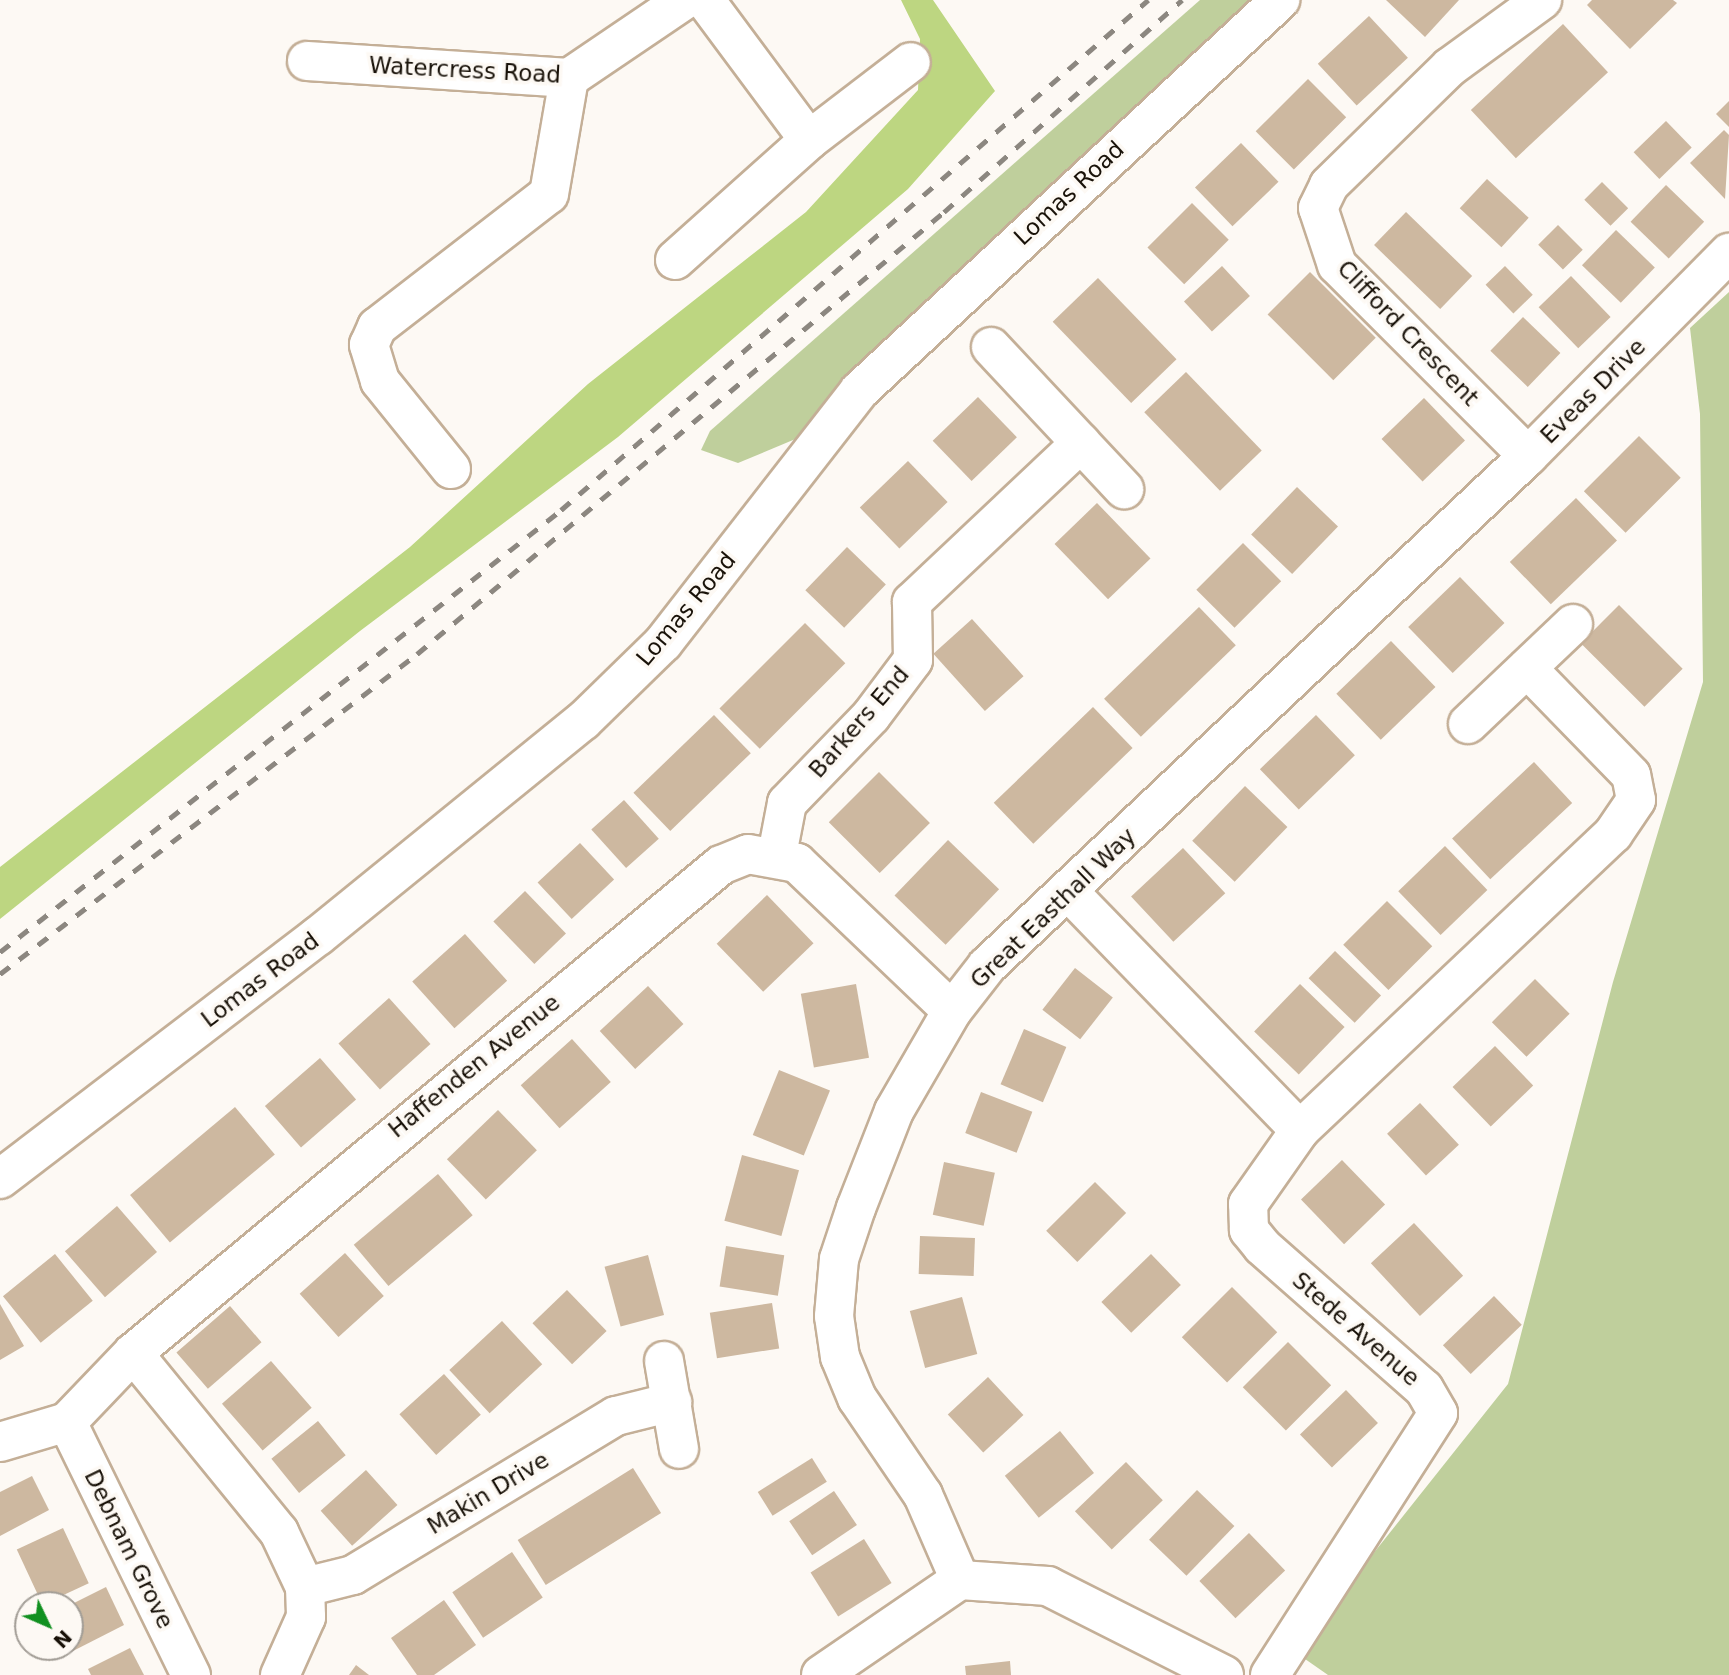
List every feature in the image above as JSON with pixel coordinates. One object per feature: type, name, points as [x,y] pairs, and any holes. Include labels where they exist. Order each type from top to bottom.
[{"type":"street","name":"Watercress Road","points":[[307,61],[569,78],[684,0]]},
{"type":"street","points":[[705,0],[809,140]]},
{"type":"street","name":"Lomas Road","points":[[0,1179],[340,919],[583,721],[663,643],[859,391],[1280,0]]},
{"type":"street","name":"Clifford Crescent","points":[[1528,456],[1337,265],[1318,208],[1329,185],[1450,68],[1542,0]]},
{"type":"street","points":[[674,260],[809,140],[911,62]]},
{"type":"street","points":[[451,469],[380,381],[369,345],[377,327],[549,194],[569,78]]},
{"type":"street","name":"Eveas Drive","points":[[1453,526],[1528,456],[1729,253]]},
{"type":"street","points":[[991,347],[1124,489]]},
{"type":"street","name":"Barkers End","points":[[777,855],[787,803],[871,716],[913,660],[912,603],[1081,443]]},
{"type":"street","name":"Great Easthall Way","points":[[960,1580],[923,1495],[857,1398],[834,1316],[839,1259],[876,1152],[952,1011],[987,966],[1453,526]]},
{"type":"street","points":[[1468,724],[1573,624]]},
{"type":"street","name":"Stede Avenue","points":[[1270,1675],[1438,1413],[1424,1390],[1249,1230],[1248,1204],[1300,1130],[1613,834],[1636,800],[1631,775],[1527,668]]},
{"type":"street","name":"Haffenden Avenue","points":[[67,1422],[133,1353],[720,865],[748,854],[777,855],[811,873],[952,1011]]},
{"type":"street","points":[[1068,891],[1300,1130]]},
{"type":"street","points":[[133,1353],[279,1532],[305,1587],[306,1617],[280,1675]]},
{"type":"street","points":[[664,1361],[679,1449]]},
{"type":"street","name":"Makin Drive","points":[[305,1587],[353,1575],[616,1416],[672,1402]]},
{"type":"street","points":[[0,1441],[67,1422]]},
{"type":"street","name":"Debnam Grove","points":[[67,1422],[191,1675]]},
{"type":"street","points":[[821,1675],[960,1580],[1048,1586],[1224,1675]]},
{"type":"green space","points":[[901,0],[933,0],[995,91],[908,189],[618,437],[360,631],[0,919],[0,867],[410,547],[588,384],[806,212],[918,90],[920,39]]},
{"type":"green space","points":[[1200,0],[1253,0],[805,435],[738,463],[701,450],[710,431]]},
{"type":"green space","points":[[1729,292],[1729,1675],[1328,1675],[1295,1652],[1508,1384],[1613,982],[1703,682],[1700,414],[1690,328]]},
{"type":"building","points":[[1386,0],[1459,0],[1425,37]]},
{"type":"building","points":[[1592,0],[1673,0],[1677,3],[1630,49],[1587,5]]},
{"type":"building","points":[[1369,16],[1408,58],[1357,105],[1318,64]]},
{"type":"building","points":[[1563,24],[1608,72],[1516,158],[1471,110]]},
{"type":"building","points":[[1308,79],[1346,117],[1294,170],[1256,131]]},
{"type":"building","points":[[1729,101],[1729,127],[1716,114]]},
{"type":"building","points":[[1666,121],[1692,148],[1659,179],[1634,152]]},
{"type":"building","points":[[1724,130],[1729,135],[1725,199],[1690,163]]},
{"type":"building","points":[[1241,143],[1279,182],[1232,226],[1195,187]]},
{"type":"building","points":[[1487,179],[1529,218],[1501,247],[1460,208]]},
{"type":"building","points":[[1602,182],[1628,208],[1610,226],[1584,200]]},
{"type":"building","points":[[1666,185],[1704,222],[1669,259],[1631,222]]},
{"type":"building","points":[[1192,203],[1229,240],[1184,284],[1147,248]]},
{"type":"building","points":[[1406,212],[1472,276],[1440,309],[1374,245]]},
{"type":"building","points":[[1558,225],[1583,250],[1563,270],[1538,245]]},
{"type":"building","points":[[1616,230],[1655,268],[1621,303],[1582,265]]},
{"type":"building","points":[[1222,266],[1250,296],[1212,331],[1184,301]]},
{"type":"building","points":[[1505,266],[1533,295],[1513,314],[1486,285]]},
{"type":"building","points":[[1310,272],[1376,338],[1333,380],[1268,314]]},
{"type":"building","points":[[1571,276],[1611,317],[1578,348],[1539,307]]},
{"type":"building","points":[[1098,278],[1176,359],[1131,403],[1053,322]]},
{"type":"building","points":[[1523,317],[1560,353],[1528,387],[1490,351]]},
{"type":"building","points":[[1186,372],[1262,450],[1220,491],[1144,412]]},
{"type":"building","points":[[978,397],[1017,437],[972,481],[933,441]]},
{"type":"building","points":[[1424,398],[1465,440],[1423,481],[1382,439]]},
{"type":"building","points":[[1639,436],[1681,478],[1626,533],[1584,491]]},
{"type":"building","points":[[908,461],[948,502],[899,549],[860,508]]},
{"type":"building","points":[[1297,487],[1338,527],[1292,574],[1251,534]]},
{"type":"building","points":[[1576,498],[1617,540],[1551,604],[1510,562]]},
{"type":"building","points":[[1097,503],[1150,558],[1108,599],[1055,544]]},
{"type":"building","points":[[1243,543],[1281,581],[1235,628],[1196,590]]},
{"type":"building","points":[[847,547],[886,585],[844,628],[805,590]]},
{"type":"building","points":[[1460,577],[1504,623],[1453,673],[1408,627]]},
{"type":"building","points":[[1619,605],[1683,669],[1644,707],[1581,643]]},
{"type":"building","points":[[1199,607],[1236,645],[1141,737],[1104,699]]},
{"type":"building","points":[[972,619],[1024,676],[985,711],[933,654]]},
{"type":"building","points":[[805,623],[845,663],[760,749],[719,709]]},
{"type":"building","points":[[1391,641],[1435,687],[1381,740],[1336,694]]},
{"type":"building","points":[[1093,707],[1133,748],[1033,844],[994,803]]},
{"type":"building","points":[[714,715],[751,753],[670,831],[633,793]]},
{"type":"building","points":[[1316,715],[1355,755],[1299,809],[1260,769]]},
{"type":"building","points":[[1534,762],[1572,803],[1490,879],[1452,838]]},
{"type":"building","points":[[879,772],[930,823],[880,873],[829,822]]},
{"type":"building","points":[[1245,786],[1287,827],[1235,882],[1192,841]]},
{"type":"building","points":[[624,800],[659,839],[626,868],[591,829]]},
{"type":"building","points":[[948,840],[999,889],[946,945],[895,895]]},
{"type":"building","points":[[580,843],[614,880],[572,919],[538,883]]},
{"type":"building","points":[[1445,846],[1487,890],[1441,935],[1398,891]]},
{"type":"building","points":[[1183,848],[1225,893],[1173,942],[1131,896]]},
{"type":"building","points":[[525,891],[566,933],[534,964],[493,922]]},
{"type":"building","points":[[767,895],[814,943],[763,992],[717,944]]},
{"type":"building","points":[[1387,901],[1432,946],[1388,990],[1343,945]]},
{"type":"building","points":[[465,934],[507,981],[454,1028],[412,982]]},
{"type":"building","points":[[1335,951],[1381,995],[1355,1023],[1309,978]]},
{"type":"building","points":[[1075,968],[1113,998],[1080,1039],[1042,1010]]},
{"type":"building","points":[[1535,979],[1570,1014],[1527,1057],[1492,1022]]},
{"type":"building","points":[[856,984],[869,1058],[814,1068],[801,994]]},
{"type":"building","points":[[1300,984],[1345,1027],[1299,1075],[1254,1031]]},
{"type":"building","points":[[648,986],[683,1024],[635,1069],[600,1031]]},
{"type":"building","points":[[389,998],[430,1044],[380,1090],[338,1044]]},
{"type":"building","points":[[1024,1029],[1066,1047],[1043,1102],[1001,1084]]},
{"type":"building","points":[[572,1039],[611,1082],[560,1128],[521,1085]]},
{"type":"building","points":[[1495,1046],[1533,1086],[1491,1127],[1453,1087]]},
{"type":"building","points":[[320,1058],[356,1100],[301,1147],[265,1106]]},
{"type":"building","points":[[779,1070],[830,1091],[804,1156],[753,1135]]},
{"type":"building","points":[[981,1092],[1032,1112],[1017,1153],[965,1133]]},
{"type":"building","points":[[1420,1103],[1459,1145],[1426,1175],[1387,1134]]},
{"type":"building","points":[[235,1107],[275,1154],[170,1243],[130,1195]]},
{"type":"building","points":[[498,1110],[537,1150],[486,1200],[447,1159]]},
{"type":"building","points":[[742,1155],[799,1170],[781,1236],[724,1221]]},
{"type":"building","points":[[1342,1160],[1385,1205],[1344,1244],[1301,1200]]},
{"type":"building","points":[[944,1162],[995,1173],[984,1226],[933,1215]]},
{"type":"building","points":[[438,1174],[473,1215],[388,1286],[354,1245]]},
{"type":"building","points":[[1095,1182],[1126,1213],[1077,1262],[1046,1231]]},
{"type":"building","points":[[117,1206],[157,1252],[105,1297],[65,1251]]},
{"type":"building","points":[[1414,1223],[1463,1276],[1420,1316],[1371,1263]]},
{"type":"building","points":[[920,1236],[975,1238],[974,1276],[919,1274]]},
{"type":"building","points":[[726,1246],[784,1255],[778,1296],[720,1286]]},
{"type":"building","points":[[345,1253],[384,1296],[338,1337],[300,1294]]},
{"type":"building","points":[[55,1254],[93,1301],[41,1343],[3,1296]]},
{"type":"building","points":[[1151,1254],[1181,1285],[1131,1333],[1101,1302]]},
{"type":"building","points":[[648,1255],[664,1315],[621,1327],[605,1267]]},
{"type":"building","points":[[1232,1287],[1277,1332],[1227,1382],[1182,1337]]},
{"type":"building","points":[[567,1290],[607,1331],[572,1364],[532,1323]]},
{"type":"building","points":[[1494,1296],[1522,1325],[1471,1374],[1443,1345]]},
{"type":"building","points":[[962,1297],[977,1354],[925,1368],[910,1311]]},
{"type":"building","points":[[772,1303],[779,1348],[717,1358],[710,1313]]},
{"type":"building","points":[[0,1304],[24,1346],[0,1360]]},
{"type":"building","points":[[230,1306],[261,1342],[208,1389],[176,1353]]},
{"type":"building","points":[[502,1321],[542,1364],[490,1413],[449,1370]]},
{"type":"building","points":[[1288,1342],[1331,1385],[1286,1430],[1243,1387]]},
{"type":"building","points":[[271,1361],[312,1408],[263,1450],[222,1404]]},
{"type":"building","points":[[444,1374],[481,1415],[436,1455],[399,1414]]},
{"type":"building","points":[[988,1377],[1023,1415],[983,1453],[948,1415]]},
{"type":"building","points":[[1346,1390],[1378,1423],[1332,1468],[1300,1434]]},
{"type":"building","points":[[318,1421],[346,1455],[299,1493],[271,1459]]},
{"type":"building","points":[[1060,1431],[1094,1473],[1039,1518],[1005,1476]]},
{"type":"building","points":[[812,1458],[827,1482],[773,1516],[758,1492]]},
{"type":"building","points":[[1126,1462],[1163,1500],[1112,1549],[1075,1511]]},
{"type":"building","points":[[633,1468],[661,1513],[546,1585],[518,1540]]},
{"type":"building","points":[[366,1470],[397,1505],[352,1546],[321,1511]]},
{"type":"building","points":[[32,1476],[49,1510],[0,1536],[0,1492]]},
{"type":"building","points":[[1197,1490],[1234,1526],[1186,1576],[1149,1540]]},
{"type":"building","points":[[834,1491],[857,1525],[812,1555],[789,1521]]},
{"type":"building","points":[[63,1528],[89,1583],[72,1591],[36,1591],[17,1550]]},
{"type":"building","points":[[1249,1533],[1285,1570],[1235,1618],[1199,1581]]},
{"type":"building","points":[[864,1539],[892,1583],[838,1616],[811,1572]]},
{"type":"building","points":[[512,1552],[543,1598],[483,1638],[452,1592]]},
{"type":"building","points":[[106,1587],[124,1625],[84,1645],[84,1598]]},
{"type":"building","points":[[444,1600],[476,1645],[434,1675],[417,1675],[391,1638]]},
{"type":"building","points":[[130,1648],[144,1675],[91,1675],[88,1669]]},
{"type":"building","points":[[1010,1661],[1011,1675],[966,1675],[965,1666]]},
{"type":"building","points":[[356,1665],[369,1675],[349,1675]]},
{"type":"railway","points":[[0,952],[561,510],[1148,0]]},
{"type":"railway","points":[[0,974],[417,654],[944,212],[1182,0]]}]
